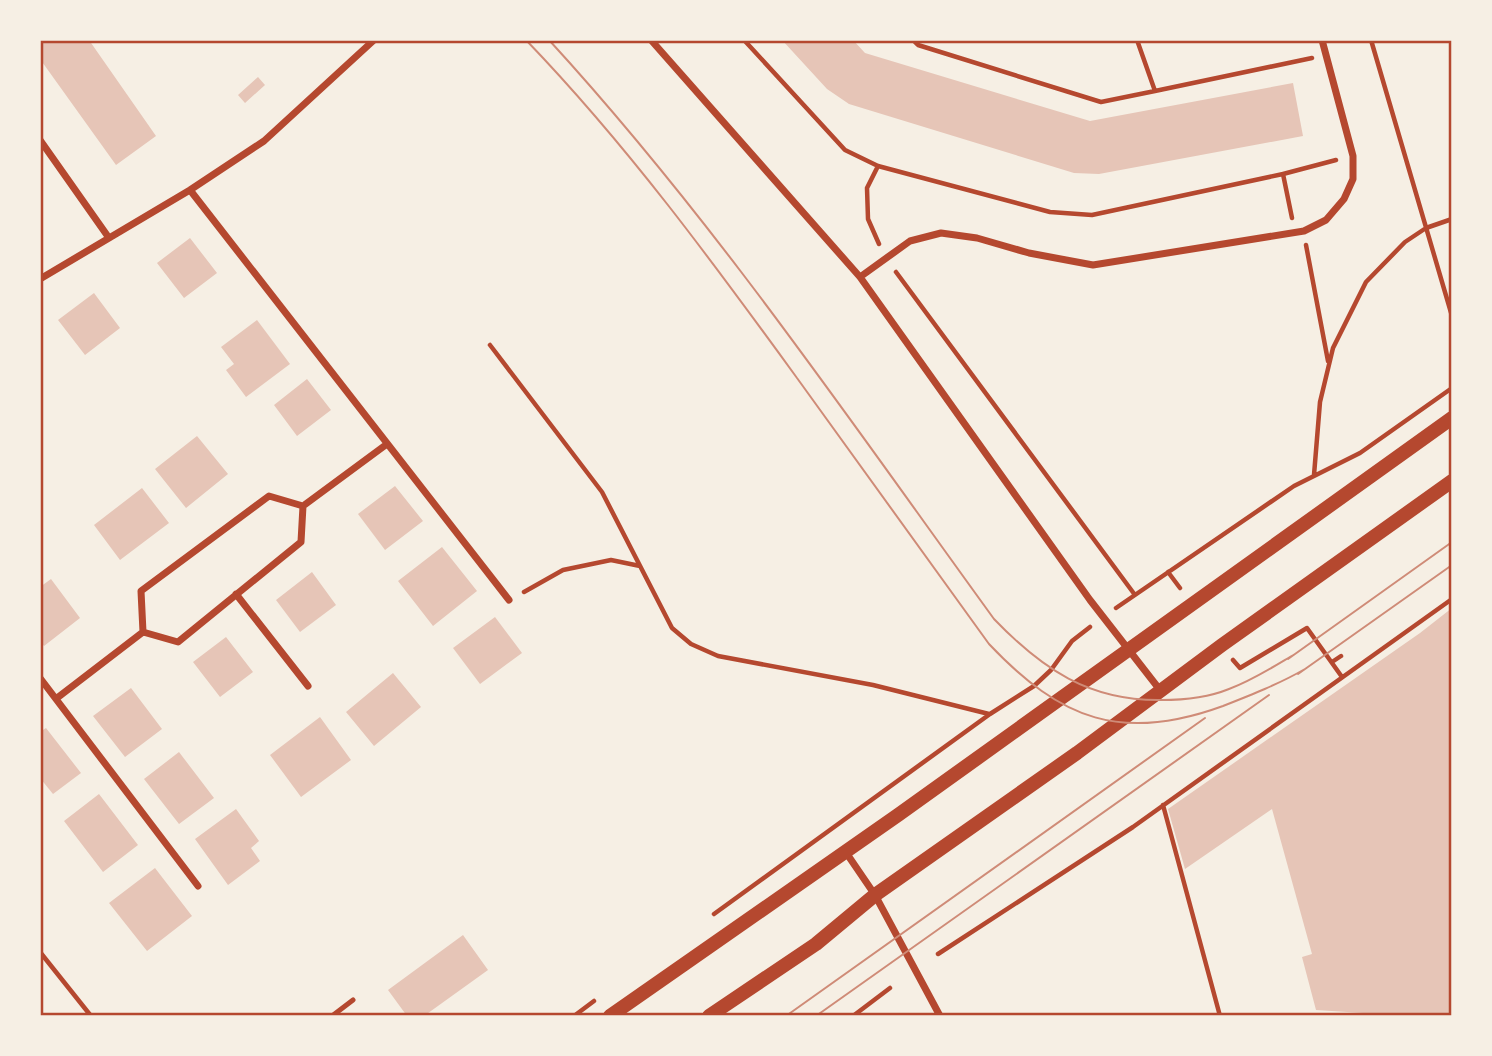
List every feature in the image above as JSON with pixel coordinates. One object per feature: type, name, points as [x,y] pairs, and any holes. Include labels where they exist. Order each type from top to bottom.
[{"type":"main road","points":[[610,1016],[898,815],[1452,418]]},
{"type":"main road","points":[[709,1016],[816,944],[876,895],[1452,481]]},
{"type":"street","points":[[40,279],[190,190],[264,141],[374,40]]},
{"type":"street","points":[[651,40],[860,277],[1090,600],[1160,690]]},
{"type":"street","points":[[860,277],[910,241],[941,233],[977,238],[1029,253],[1093,265],[1299,232],[1326,220],[1344,200],[1353,178],[1353,156],[1322,40]]},
{"type":"street","points":[[40,139],[109,238]]},
{"type":"street","points":[[190,190],[509,600]]},
{"type":"street","points":[[303,506],[387,444]]},
{"type":"street","points":[[143,632],[141,592],[269,496],[303,506]]},
{"type":"street","points":[[143,632],[178,642],[301,542],[303,506]]},
{"type":"street","points":[[236,594],[308,687]]},
{"type":"street","points":[[57,698],[143,632]]},
{"type":"street","points":[[40,678],[198,886]]},
{"type":"street","points":[[844,851],[876,895],[940,1016]]},
{"type":"lane","points":[[332,1016],[353,1000]]},
{"type":"path","points":[[744,40],[845,149],[878,166],[1050,212],[1092,215],[1283,174],[1353,156]]},
{"type":"path","points":[[913,40],[918,46],[1101,103],[1326,55]]},
{"type":"path","points":[[1137,40],[1155,91]]},
{"type":"path","points":[[1371,40],[1452,316]]},
{"type":"path","points":[[878,166],[867,188],[868,219],[886,259],[1135,595],[1294,486],[1360,453],[1452,388]]},
{"type":"path","points":[[1283,174],[1329,365]]},
{"type":"path","points":[[1314,475],[1320,402],[1333,348],[1366,282],[1405,242],[1426,228],[1452,219]]},
{"type":"path","points":[[491,345],[601,492],[672,628],[691,644],[718,656],[873,685],[990,714]]},
{"type":"path","points":[[509,600],[564,570],[611,560],[641,566]]},
{"type":"path","points":[[938,954],[1163,805],[1452,599]]},
{"type":"path","points":[[1240,668],[1307,628],[1342,677]]},
{"type":"path","points":[[709,918],[990,714],[1034,686],[1051,670],[1072,641]]},
{"type":"path","points":[[1332,662],[1340,656]]},
{"type":"path","points":[[1163,805],[1220,1016]]},
{"type":"path","points":[[40,952],[91,1016]]},
{"type":"path","points":[[852,1016],[890,988]]},
{"type":"path","points":[[574,1016],[596,999]]},
{"type":"building","points":[[40,40],[89,40],[156,136],[116,165],[40,59]]},
{"type":"building","points":[[782,40],[853,40],[865,53],[1090,121],[1293,83],[1303,136],[1099,174],[1074,173],[849,104],[827,89]]},
{"type":"building","points":[[258,77],[265,85],[245,103],[238,95]]},
{"type":"building","points":[[190,238],[217,273],[184,298],[157,263]]},
{"type":"building","points":[[94,293],[120,328],[85,355],[58,320]]},
{"type":"building","points":[[257,320],[290,364],[246,397],[226,370],[234,364],[221,347]]},
{"type":"building","points":[[307,379],[331,410],[297,436],[274,405]]},
{"type":"building","points":[[197,436],[228,474],[186,508],[155,469]]},
{"type":"building","points":[[395,486],[423,521],[385,550],[358,514]]},
{"type":"building","points":[[142,488],[169,523],[120,560],[94,525]]},
{"type":"building","points":[[442,547],[477,591],[433,626],[398,581]]},
{"type":"building","points":[[312,572],[336,605],[300,632],[276,600]]},
{"type":"building","points":[[51,579],[80,618],[44,646],[40,641],[40,587]]},
{"type":"building","points":[[1452,608],[1452,1016],[1316,1010],[1302,957],[1312,954],[1272,809],[1185,869],[1168,809]]},
{"type":"building","points":[[495,617],[522,653],[480,684],[453,648]]},
{"type":"building","points":[[226,637],[253,672],[220,697],[193,662]]},
{"type":"building","points":[[393,673],[421,707],[374,746],[346,712]]},
{"type":"building","points":[[131,688],[162,729],[125,757],[93,716]]},
{"type":"building","points":[[320,717],[351,760],[301,797],[270,755]]},
{"type":"building","points":[[46,728],[81,773],[53,794],[40,778],[40,732]]},
{"type":"building","points":[[179,752],[214,798],[179,824],[144,779]]},
{"type":"building","points":[[99,794],[138,845],[103,872],[64,821]]},
{"type":"building","points":[[236,809],[259,841],[251,848],[260,861],[228,885],[195,839]]},
{"type":"building","points":[[155,868],[192,916],[147,951],[109,903]]},
{"type":"building","points":[[463,935],[488,970],[424,1016],[407,1016],[388,990]]},
{"type":"tram line","points":[[526,40],[634,162],[701,247],[989,644],[1042,691],[1068,707],[1095,717],[1124,723],[1154,723],[1223,706],[1305,669]]},
{"type":"tram line","points":[[549,40],[610,108],[725,250],[994,619],[1030,653],[1068,679],[1089,688],[1111,695],[1161,700],[1195,698],[1221,692],[1255,677],[1295,654]]},
{"type":"tram line","points":[[1288,659],[1452,542]]},
{"type":"tram line","points":[[1298,674],[1452,565]]},
{"type":"tram line","points":[[816,1016],[1269,695]]},
{"type":"tram line","points":[[786,1016],[1205,718]]}]
